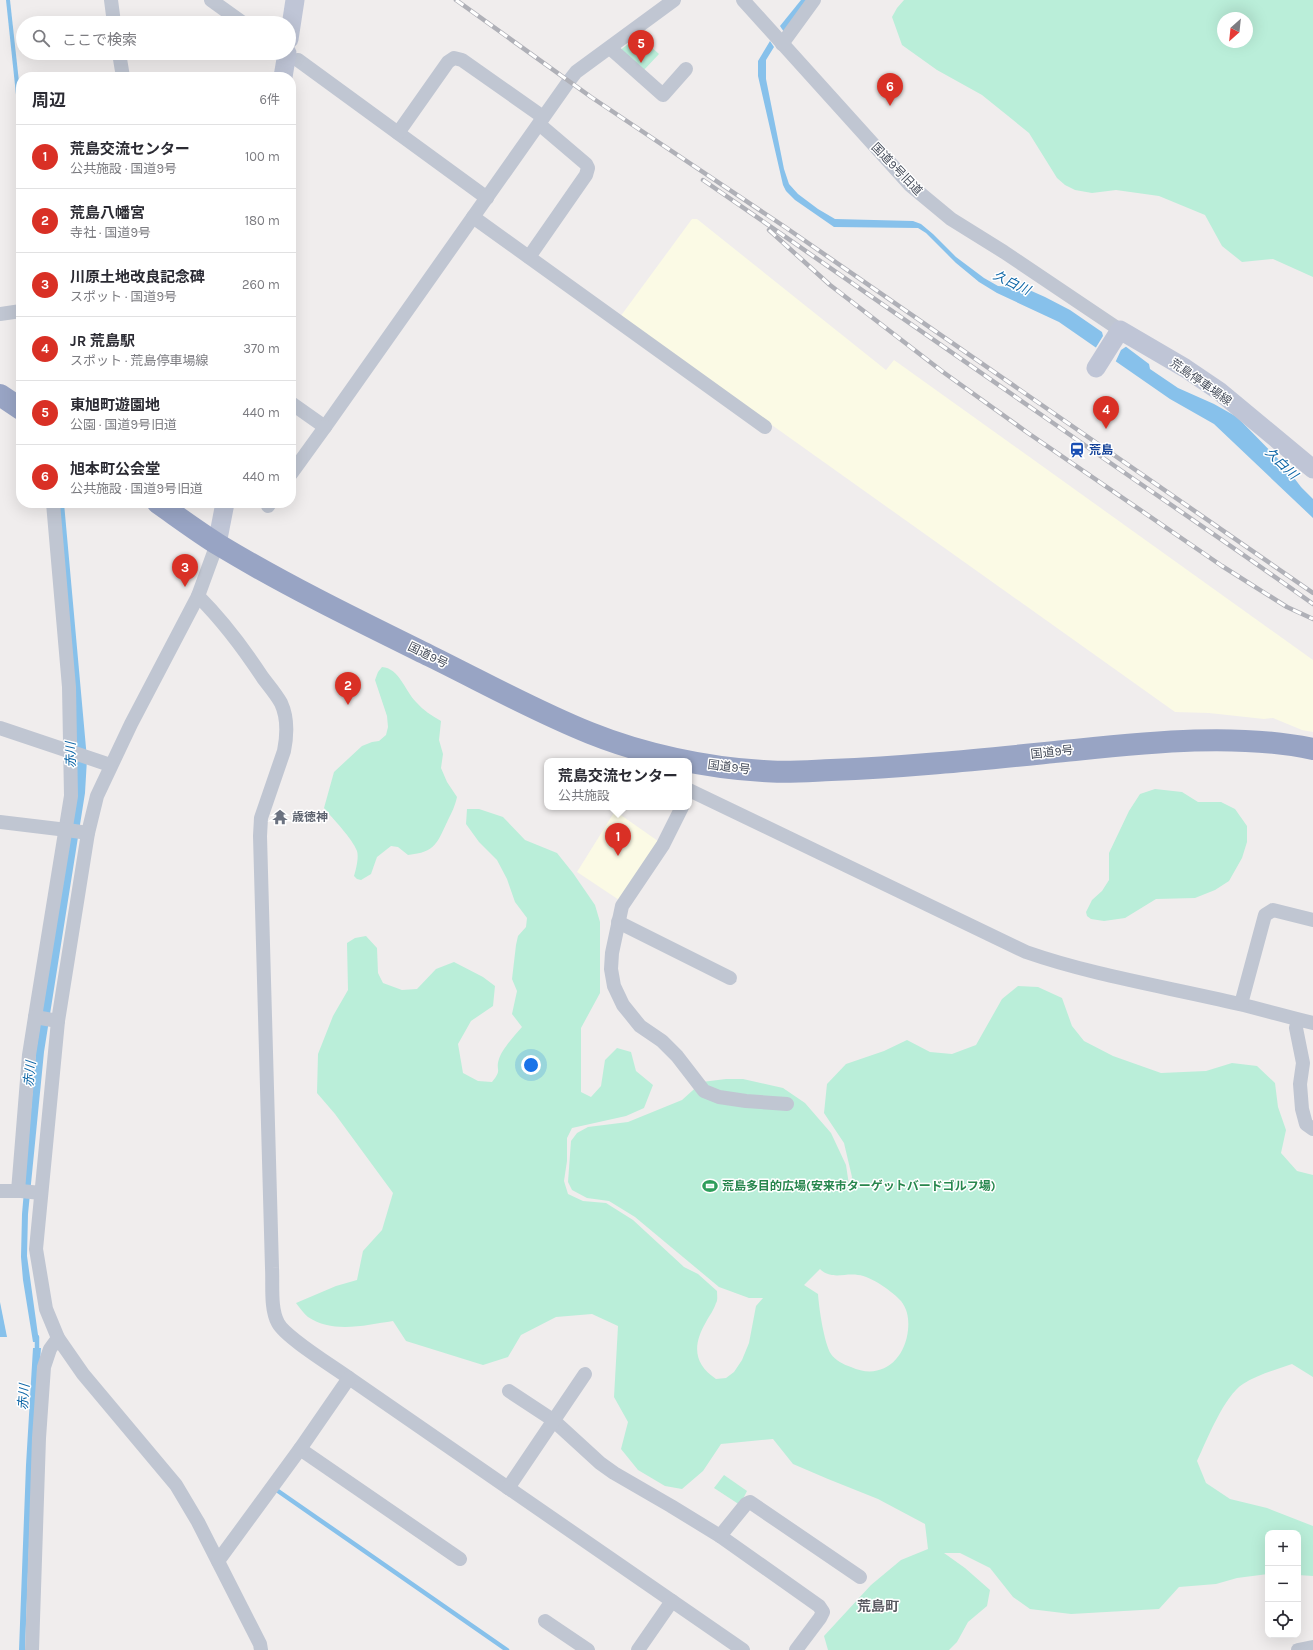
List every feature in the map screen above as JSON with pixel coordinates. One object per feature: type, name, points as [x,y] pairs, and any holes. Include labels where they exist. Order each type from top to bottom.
[{"type":"highway","points":[[0,395],[16,406]]},
{"type":"highway","name":"国道9号","points":[[165,508],[217,544],[349,616],[534,708],[586,731],[629,753],[662,758]]},
{"type":"highway","name":"国道9号","points":[[692,763],[764,771],[831,770],[940,763],[1138,743],[1226,741],[1291,745],[1313,749]]},
{"type":"main road","points":[[293,16],[295,0]]},
{"type":"main road","points":[[286,72],[292,60]]},
{"type":"main road","points":[[1099,362],[1117,334]]},
{"type":"main road","name":"荒島停車場線","points":[[1117,334],[1185,368],[1219,391],[1313,469]]},
{"type":"main road","points":[[217,544],[224,508]]},
{"type":"street","points":[[111,0],[113,16]]},
{"type":"street","points":[[211,0],[233,16]]},
{"type":"street","points":[[296,467],[576,72],[674,0]]},
{"type":"street","points":[[782,44],[814,0]]},
{"type":"street","name":"国道9号旧道","points":[[749,2],[782,44],[910,185],[951,219],[1004,252],[1117,334]]},
{"type":"street","points":[[610,48],[663,95],[686,69]]},
{"type":"street","points":[[398,133],[448,62],[454,58],[462,60],[541,121],[586,164],[588,168],[586,175],[529,257]]},
{"type":"street","points":[[296,59],[487,198]]},
{"type":"street","points":[[120,60],[122,72]]},
{"type":"street","points":[[473,217],[765,426]]},
{"type":"street","points":[[0,314],[16,312]]},
{"type":"street","points":[[296,406],[325,428]]},
{"type":"street","points":[[28,1192],[71,796],[69,687],[53,508]]},
{"type":"street","points":[[217,544],[198,596],[110,765],[97,796],[46,1019],[29,1055],[28,1192],[46,1309],[58,1338],[83,1374],[176,1485],[198,1522],[262,1650]]},
{"type":"street","points":[[198,596],[217,615],[255,665],[281,703],[286,720],[287,731],[285,746],[261,818],[260,836],[274,1309],[278,1324],[289,1335],[349,1378],[743,1650]]},
{"type":"street","points":[[0,728],[110,765]]},
{"type":"street","points":[[692,792],[1026,952],[1056,963],[1241,1004],[1313,1023]]},
{"type":"street","points":[[681,810],[663,846],[622,906],[612,953],[611,969],[614,986],[623,1005],[640,1026],[662,1041],[677,1056],[704,1091],[719,1097],[746,1102],[787,1104]]},
{"type":"street","points":[[0,822],[88,833]]},
{"type":"street","points":[[1241,1004],[1264,916],[1273,910],[1313,920]]},
{"type":"street","points":[[618,922],[730,978]]},
{"type":"street","points":[[1298,1020],[1296,1028],[1303,1063],[1300,1084],[1302,1109],[1306,1124],[1313,1129]]},
{"type":"street","points":[[0,1191],[28,1192]]},
{"type":"street","points":[[32,1650],[39,1438],[44,1368],[50,1349],[58,1338]]},
{"type":"street","points":[[508,1488],[585,1374]]},
{"type":"street","points":[[218,1561],[300,1449],[349,1378]]},
{"type":"street","points":[[509,1391],[553,1420],[600,1463],[614,1473],[720,1536],[821,1609],[823,1612],[820,1618],[796,1650]]},
{"type":"street","points":[[300,1449],[460,1559]]},
{"type":"street","points":[[720,1536],[746,1504],[750,1502],[860,1577]]},
{"type":"street","points":[[638,1650],[672,1601]]},
{"type":"street","points":[[545,1621],[588,1650]]},
{"type":"street","points":[[1298,1650],[1313,1648]]},
{"type":"shaded area","points":[[692,219],[697,219],[886,370],[894,360],[1313,660],[1313,732],[1302,730],[1273,718],[1264,719],[1209,713],[1175,712],[620,317]]},
{"type":"shaded area","points":[[615,811],[658,841],[619,900],[577,872]]},
{"type":"green space","points":[[904,0],[1313,0],[1313,277],[1273,259],[1242,262],[1222,246],[1205,215],[1159,196],[1116,190],[1092,193],[1075,190],[1065,185],[1057,178],[1029,133],[982,95],[937,70],[902,45],[892,17]]},
{"type":"green space","points":[[639,36],[659,54],[642,72],[619,51]]},
{"type":"green space","points":[[382,667],[393,671],[419,705],[441,721],[439,740],[443,754],[441,768],[447,782],[457,797],[441,835],[430,849],[425,852],[408,855],[398,847],[391,846],[377,857],[371,874],[361,880],[354,876],[358,857],[355,846],[324,808],[334,772],[362,746],[379,741],[386,735],[388,727],[387,716],[375,680]]},
{"type":"green space","points":[[1155,789],[1182,792],[1198,802],[1221,802],[1235,809],[1247,826],[1247,842],[1242,858],[1229,881],[1215,890],[1195,898],[1156,899],[1125,918],[1104,921],[1091,919],[1087,916],[1086,912],[1092,900],[1102,891],[1109,880],[1109,853],[1129,811],[1140,794]]},
{"type":"green space","points":[[467,809],[479,809],[503,817],[525,840],[557,853],[595,905],[600,922],[600,993],[581,1028],[581,1092],[591,1097],[601,1086],[605,1060],[617,1048],[631,1052],[636,1071],[653,1085],[644,1108],[626,1116],[572,1128],[567,1138],[567,1161],[564,1181],[568,1194],[583,1201],[606,1203],[633,1220],[684,1267],[698,1274],[717,1291],[717,1302],[702,1331],[697,1347],[699,1361],[703,1367],[716,1379],[726,1378],[734,1372],[742,1360],[749,1343],[756,1306],[763,1298],[749,1298],[719,1287],[635,1217],[609,1201],[587,1198],[572,1190],[568,1182],[571,1141],[577,1133],[588,1127],[628,1122],[682,1100],[702,1082],[726,1079],[743,1079],[783,1088],[805,1103],[831,1133],[846,1165],[849,1185],[852,1177],[844,1143],[824,1113],[827,1084],[846,1064],[884,1051],[907,1040],[930,1052],[952,1054],[976,1045],[1002,999],[1018,986],[1038,987],[1062,998],[1072,1026],[1084,1041],[1113,1056],[1161,1073],[1206,1071],[1232,1063],[1257,1066],[1275,1083],[1278,1107],[1286,1130],[1281,1153],[1297,1171],[1313,1175],[1313,1377],[1292,1364],[1260,1375],[1243,1384],[1229,1398],[1223,1408],[1197,1461],[1206,1483],[1230,1499],[1267,1508],[1313,1526],[1313,1576],[1301,1575],[1301,1530],[1265,1530],[1265,1574],[1237,1578],[1216,1584],[1179,1587],[1159,1609],[1071,1614],[1030,1609],[1013,1597],[990,1568],[960,1553],[944,1553],[965,1568],[990,1590],[987,1606],[968,1622],[957,1642],[949,1650],[828,1650],[824,1636],[871,1585],[901,1560],[928,1549],[925,1524],[878,1499],[793,1464],[773,1439],[721,1444],[703,1471],[682,1489],[665,1486],[638,1470],[621,1449],[628,1422],[614,1397],[618,1326],[592,1314],[556,1317],[521,1335],[508,1357],[483,1365],[406,1341],[393,1321],[361,1326],[339,1327],[318,1322],[306,1316],[296,1303],[336,1286],[357,1280],[363,1251],[382,1230],[393,1193],[335,1114],[317,1093],[318,1054],[333,1016],[348,990],[347,943],[355,938],[366,936],[377,948],[378,973],[383,983],[402,990],[417,989],[436,969],[454,962],[483,977],[495,986],[493,1006],[471,1021],[458,1044],[463,1073],[478,1081],[492,1082],[497,1075],[498,1063],[503,1051],[522,1027],[512,1014],[517,991],[512,979],[518,936],[526,927],[527,918],[515,902],[507,879],[497,860],[479,842],[466,824]],"holes":[[[820,1269],[829,1274],[858,1275],[869,1278],[893,1293],[901,1301],[908,1315],[908,1330],[906,1341],[902,1350],[897,1359],[890,1365],[872,1371],[862,1371],[843,1364],[831,1354],[824,1334],[818,1294],[804,1285]]]},
{"type":"green space","points":[[724,1475],[747,1491],[740,1505],[714,1488]]},
{"type":"water","points":[[6,0],[10,0],[18,72],[16,72],[16,95]]},
{"type":"water","points":[[801,0],[808,0],[784,32],[780,26]]},
{"type":"water","name":"久白川","points":[[770,41],[774,47],[766,60],[766,79],[784,169],[789,184],[798,194],[818,209],[835,219],[913,221],[921,224],[956,257],[984,278],[998,286],[1027,289],[1070,310],[1102,332],[1103,336],[1125,346],[1149,364],[1150,369],[1178,388],[1214,404],[1237,417],[1285,466],[1301,487],[1313,499],[1313,518],[1214,424],[1170,399],[1059,322],[997,293],[979,282],[956,263],[926,233],[918,228],[834,227],[795,200],[786,191],[783,185],[758,76],[758,61]]},
{"type":"water","points":[[57,508],[64,508],[87,759],[85,793],[44,1052],[28,1214],[27,1256],[39,1342],[33,1342],[23,1280],[21,1257],[22,1214],[36,1051],[77,793]]},
{"type":"water","points":[[0,1302],[7,1337],[0,1337]]},
{"type":"water","points":[[33,1348],[41,1348],[32,1469],[25,1650],[19,1650],[26,1465]]},
{"type":"pier","points":[[1103,330],[1105,335],[1127,346],[1121,350],[1115,363],[1095,349],[1103,336]]},
{"type":"waterway","name":"赤川","points":[[37,1337],[37,1353]]},
{"type":"waterway","points":[[278,1491],[507,1650]]},
{"type":"railway","points":[[456,0],[591,97],[785,227],[1313,593]]},
{"type":"railway","points":[[703,180],[1313,604]]},
{"type":"railway","points":[[769,230],[830,285],[943,372],[1028,433],[1222,566],[1287,607],[1313,619]]},
{"type":"place","name":"東旭町遊園地","points":[[641,63]]},
{"type":"place","name":"旭本町公会堂","points":[[890,106]]},
{"type":"place","name":"JR 荒島駅","points":[[1106,429]]},
{"type":"place","name":"荒島","points":[[1077,450]]},
{"type":"place","name":"川原土地改良記念碑","points":[[185,587]]},
{"type":"place","name":"荒島八幡宮","points":[[348,705]]},
{"type":"place","name":"歳徳神","points":[[280,817]]},
{"type":"place","name":"荒島交流センター","points":[[618,856]]},
{"type":"place","name":"荒島多目的広場(安来市ターゲットバードゴルフ場)","points":[[710,1186]]},
{"type":"district","name":"荒島町","points":[[878,1606]]}]
